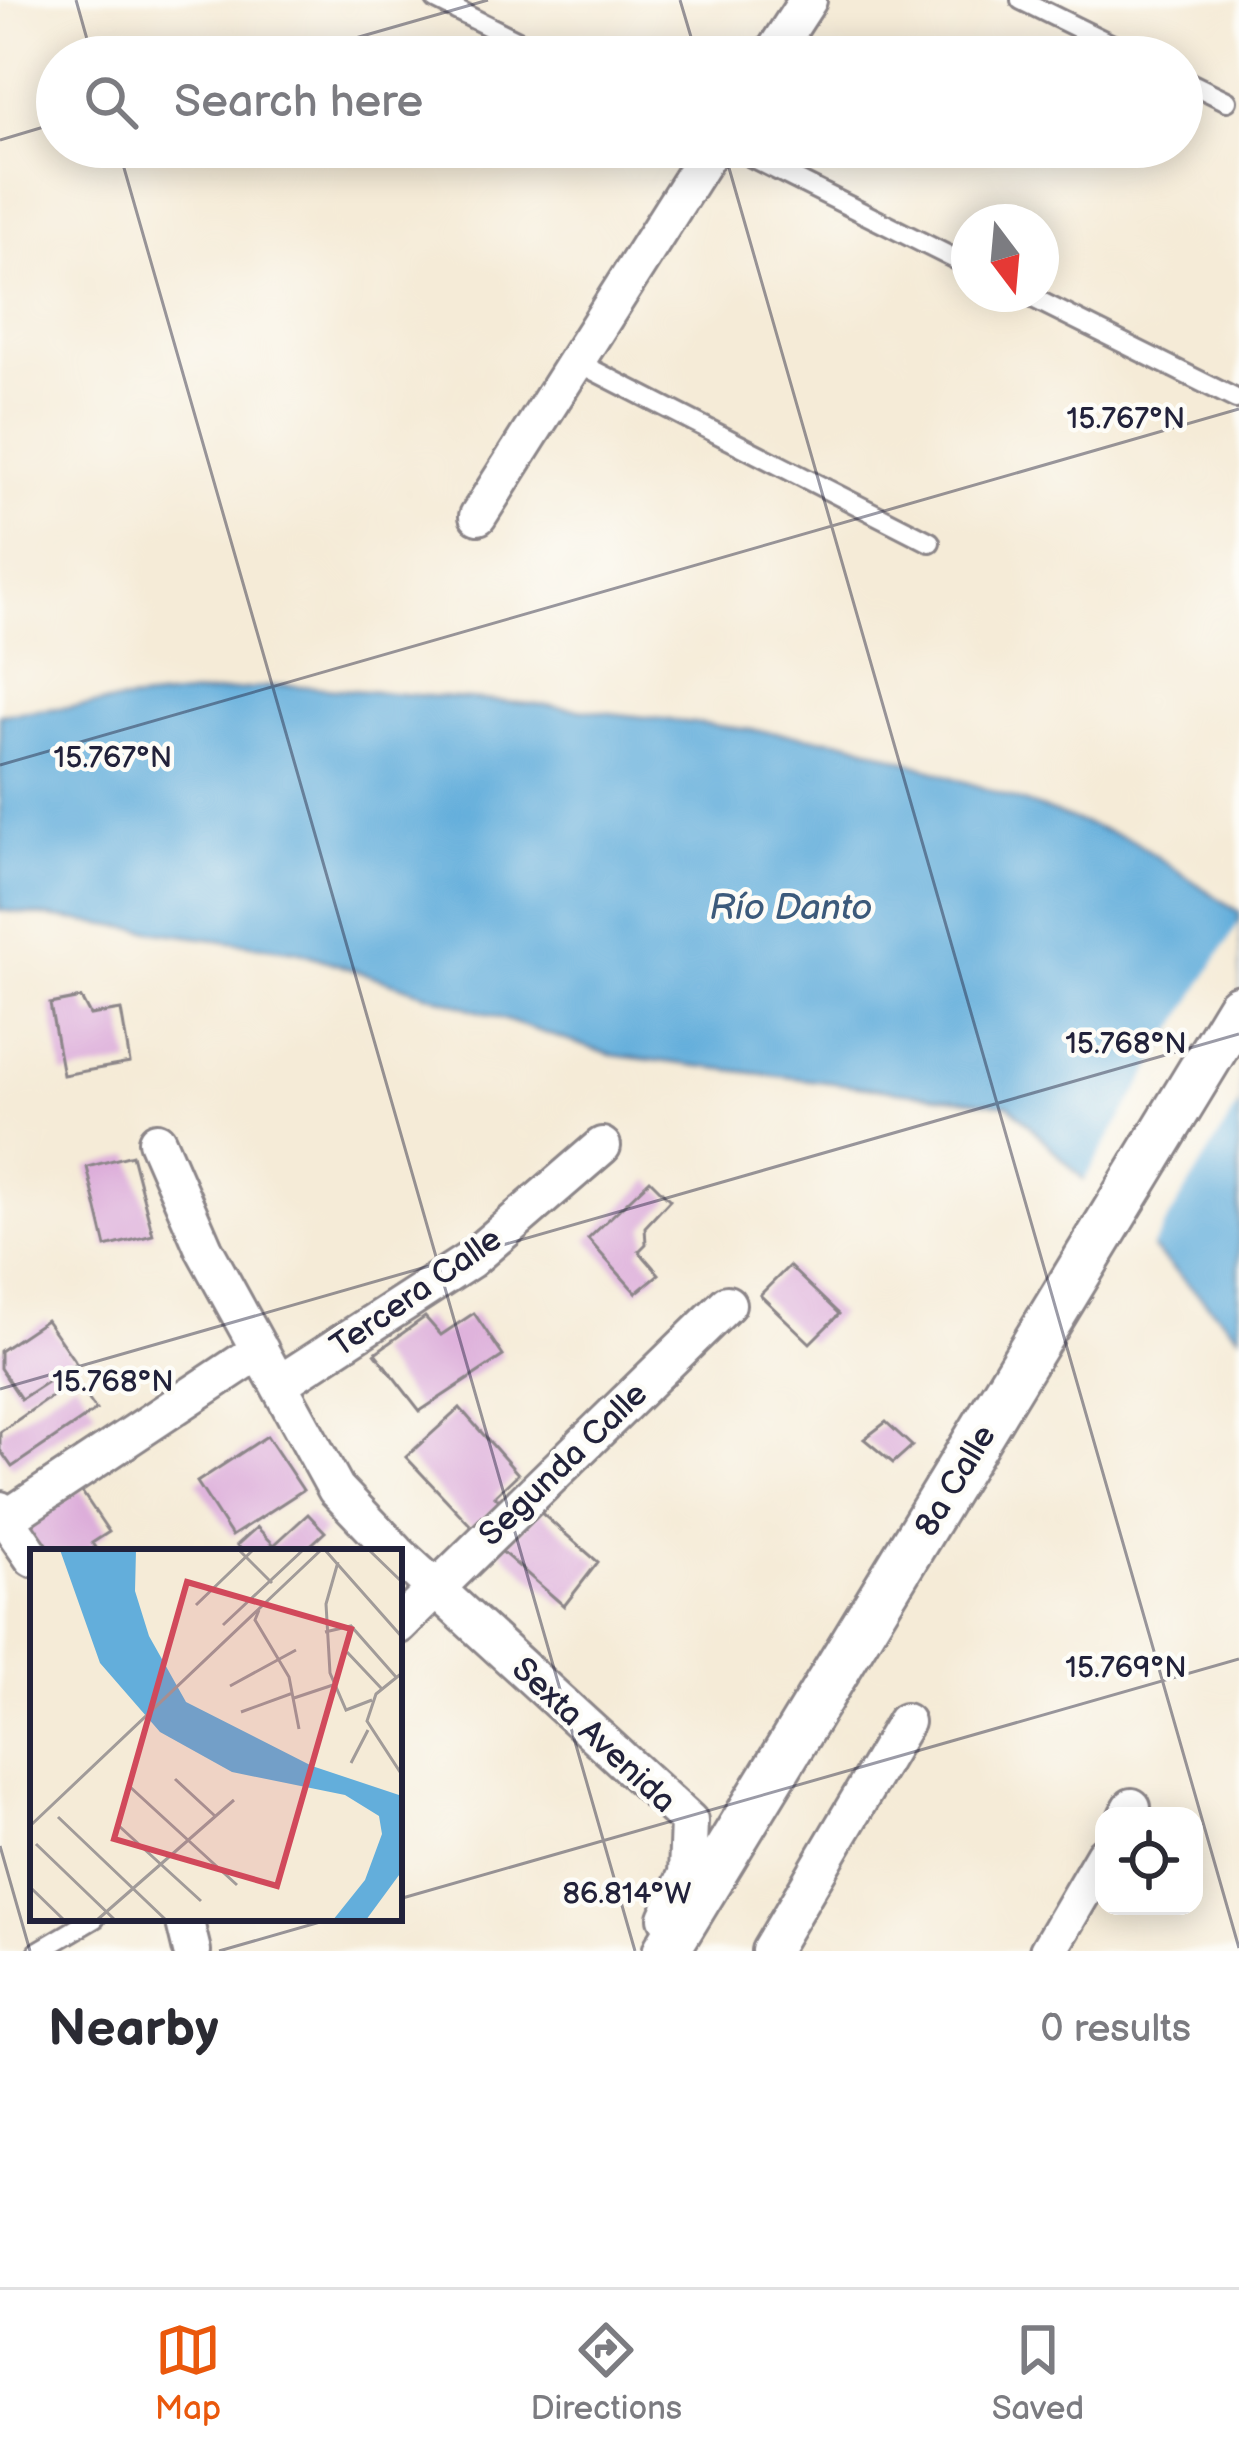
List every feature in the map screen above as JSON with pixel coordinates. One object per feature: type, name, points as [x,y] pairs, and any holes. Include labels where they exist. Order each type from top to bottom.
[{"type":"street","points":[[785,36],[808,0]]},
{"type":"street","points":[[478,516],[699,168]]},
{"type":"street","name":"8a Calle","points":[[666,1951],[1239,1008]]},
{"type":"street","name":"Sexta Avenida","points":[[157,1141],[204,1250],[336,1489],[392,1549]]},
{"type":"street","name":"Tercera Calle","points":[[279,1384],[470,1260],[602,1146]]},
{"type":"street","name":"Segunda Calle","points":[[402,1621],[727,1304]]},
{"type":"street","points":[[30,1553],[4,1514],[260,1350]]},
{"type":"street","name":"Sexta Avenida","points":[[402,1559],[688,1821],[687,1874],[652,1951]]},
{"type":"street","points":[[770,1951],[905,1722]]},
{"type":"street","points":[[1048,1951],[1095,1870]]},
{"type":"street","points":[[185,1921],[192,1951]]},
{"type":"lane","points":[[436,0],[508,36]]},
{"type":"lane","points":[[1022,0],[1095,36]]},
{"type":"lane","points":[[1203,89],[1227,101]]},
{"type":"lane","points":[[772,168],[951,257]]},
{"type":"lane","points":[[1059,311],[1236,400]]},
{"type":"lane","points":[[577,362],[930,542]]},
{"type":"lane","points":[[39,1951],[90,1921]]},
{"type":"water","name":"Río Danto","points":[[286,685],[544,705],[851,742],[1132,840],[1239,912],[1239,1335],[1009,1105],[611,1055],[297,951],[0,910],[0,714]]},
{"type":"pier","points":[[1239,922],[1239,1103],[1148,1253],[1081,1186]]},
{"type":"building","points":[[81,998],[90,1015],[121,1010],[130,1063],[63,1075],[50,1004]]},
{"type":"building","points":[[132,1155],[153,1235],[106,1247],[87,1167]]},
{"type":"building","points":[[650,1180],[670,1200],[645,1227],[646,1244],[639,1251],[659,1274],[636,1293],[588,1239]]},
{"type":"building","points":[[789,1266],[839,1314],[810,1343],[760,1295]]},
{"type":"building","points":[[474,1313],[503,1356],[420,1411],[375,1353],[425,1317],[441,1335]]},
{"type":"building","points":[[46,1320],[76,1363],[21,1399],[0,1368],[0,1351]]},
{"type":"building","points":[[75,1380],[96,1410],[12,1467],[0,1450],[0,1432]]},
{"type":"building","points":[[460,1408],[518,1474],[495,1496],[503,1504],[472,1527],[406,1457]]},
{"type":"building","points":[[886,1422],[912,1446],[893,1463],[864,1439]]},
{"type":"building","points":[[267,1436],[303,1490],[232,1536],[197,1482]]},
{"type":"building","points":[[80,1489],[109,1532],[92,1543],[96,1549],[31,1549],[18,1531]]},
{"type":"building","points":[[539,1511],[598,1562],[564,1606],[500,1550]]},
{"type":"building","points":[[308,1514],[325,1532],[306,1549],[241,1549],[237,1545],[257,1527],[274,1545]]}]
